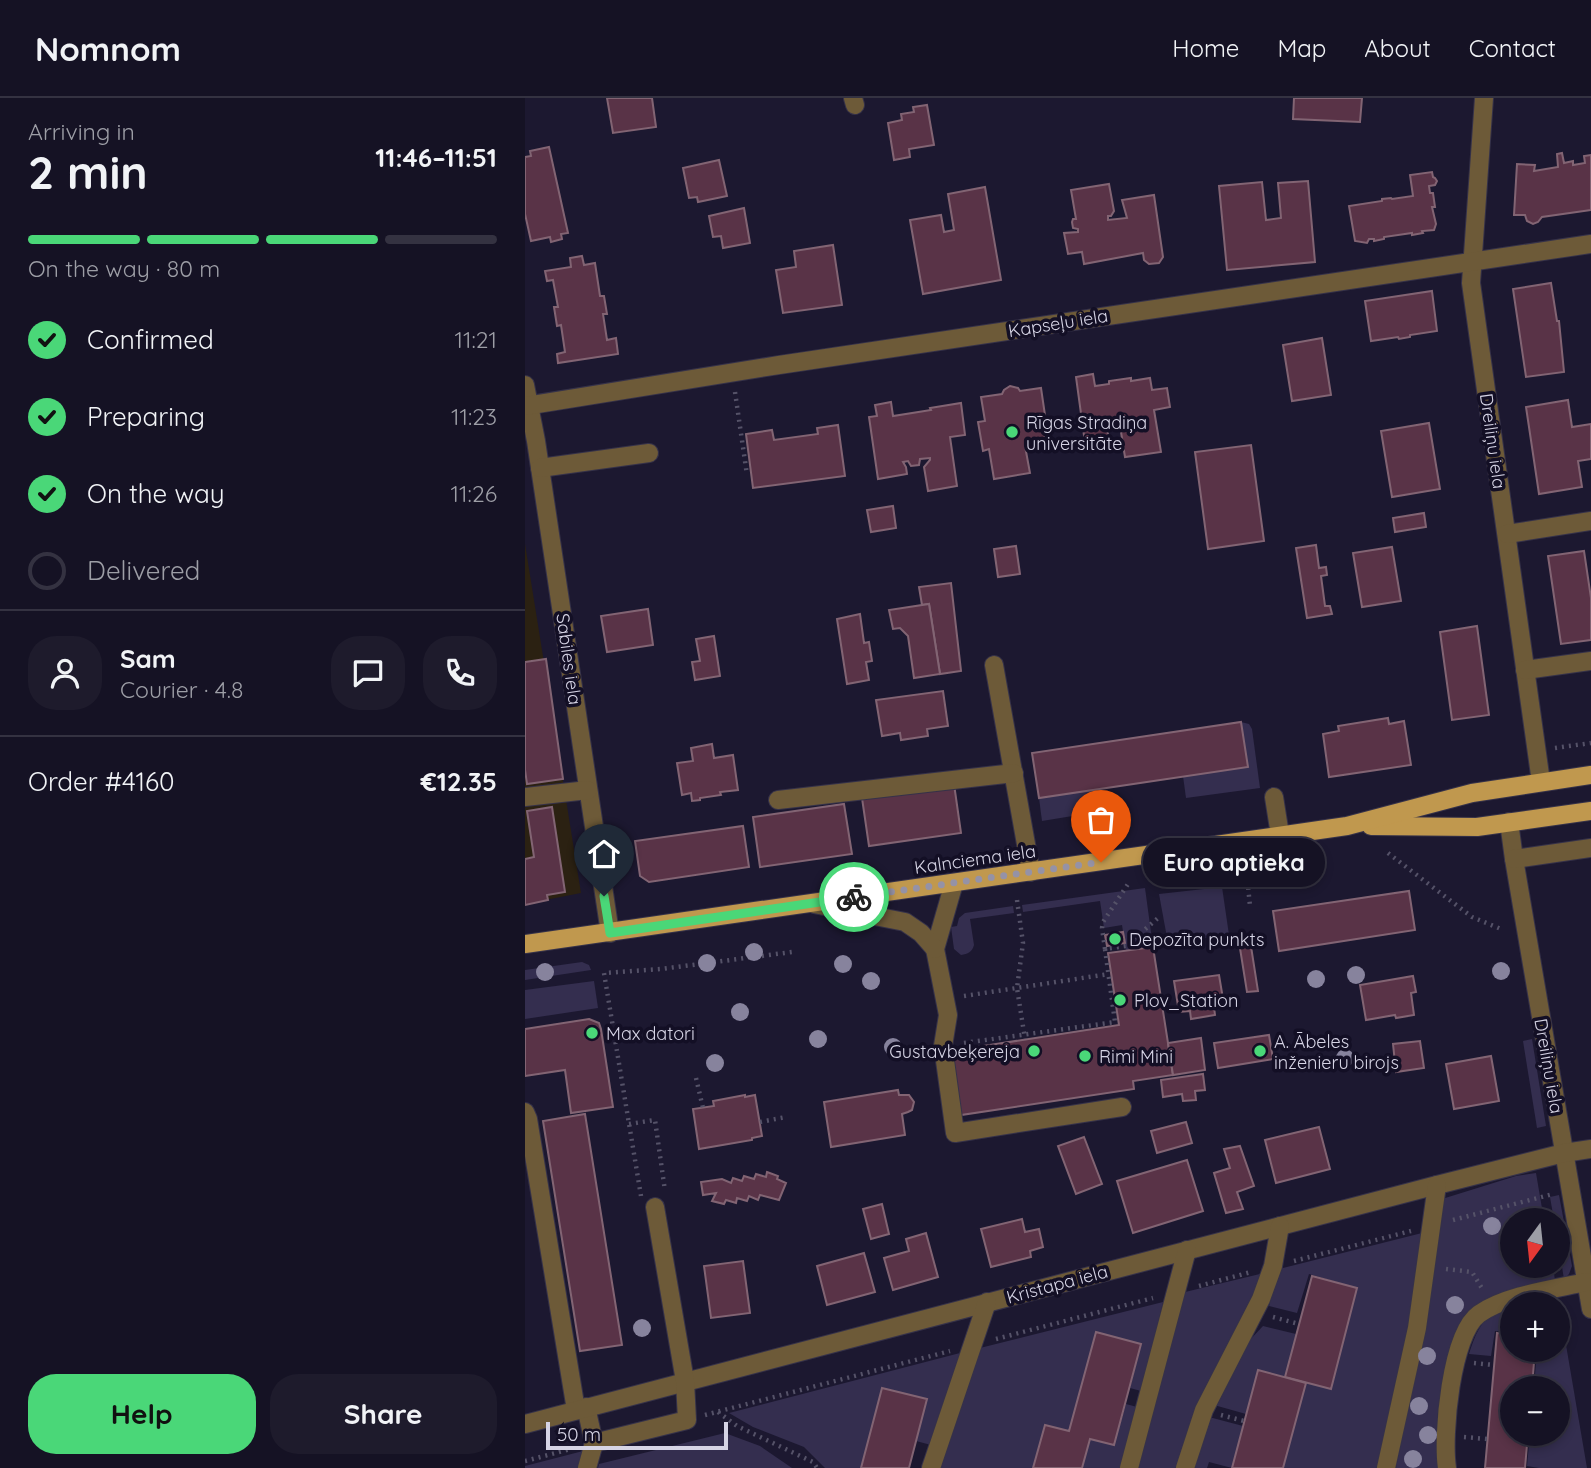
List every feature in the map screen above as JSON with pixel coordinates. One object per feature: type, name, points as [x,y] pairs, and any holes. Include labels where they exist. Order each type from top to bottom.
[{"type":"main road","name":"Kalnciema iela","points":[[525,944],[1347,826],[1472,793],[1591,775]]},
{"type":"main road","name":"Kalnciema iela","points":[[1347,826],[1477,827],[1591,811]]},
{"type":"street","name":"Dreiliņu iela","points":[[1484,98],[1471,283],[1541,782]]},
{"type":"street","name":"Kapseļu iela","points":[[527,405],[1591,244]]},
{"type":"street","name":"Sabiles iela","points":[[525,385],[540,468],[610,933]]},
{"type":"street","points":[[540,468],[649,453]]},
{"type":"street","points":[[1507,534],[1591,521]]},
{"type":"street","points":[[1525,670],[1591,660]]},
{"type":"street","points":[[994,665],[1031,872]]},
{"type":"street","points":[[778,800],[1014,773]]},
{"type":"street","points":[[525,797],[588,790]]},
{"type":"street","points":[[1274,797],[1280,835]]},
{"type":"street","name":"Dreiliņu iela","points":[[1509,822],[1591,1309]]},
{"type":"street","points":[[1514,859],[1591,848]]},
{"type":"street","points":[[954,883],[935,949],[948,1015],[943,1046],[955,1132],[1122,1107]]},
{"type":"street","points":[[813,904],[905,922],[921,933],[935,949]]},
{"type":"street","points":[[525,1112],[581,1409],[594,1443],[587,1468]]},
{"type":"street","name":"Kristapa iela","points":[[525,1424],[1437,1185],[1564,1153],[1591,1149]]},
{"type":"street","points":[[1386,1468],[1417,1328],[1437,1185]]},
{"type":"street","points":[[594,1443],[687,1420],[685,1381],[655,1207]]},
{"type":"street","points":[[1185,1468],[1204,1410],[1261,1299],[1273,1266],[1280,1226]]},
{"type":"street","points":[[1129,1468],[1187,1250]]},
{"type":"street","points":[[1447,1468],[1445,1435],[1450,1392],[1465,1331],[1476,1316],[1509,1300],[1586,1282]]},
{"type":"street","points":[[931,1468],[987,1302]]},
{"type":"path","points":[[733,373],[747,475]]},
{"type":"path","points":[[1537,751],[1591,743]]},
{"type":"path","points":[[1388,853],[1472,916],[1501,929]]},
{"type":"path","points":[[1246,867],[1250,906]]},
{"type":"path","points":[[943,1046],[1115,1022],[1102,928],[1103,922],[1128,884]]},
{"type":"path","points":[[1017,900],[1023,943],[1017,988],[1025,1036]]},
{"type":"path","points":[[1105,949],[1125,946],[1158,918]]},
{"type":"path","points":[[629,1124],[655,1120],[665,1191],[655,1207],[641,1197],[604,973],[661,969],[792,952]]},
{"type":"path","points":[[944,999],[1109,974]]},
{"type":"path","points":[[696,1079],[703,1108]]},
{"type":"path","points":[[760,1122],[786,1117]]},
{"type":"path","points":[[687,1420],[1273,1266],[1571,1191]]},
{"type":"path","points":[[1426,1267],[1472,1272],[1493,1306]]},
{"type":"path","points":[[718,1412],[737,1426],[813,1462],[817,1468]]},
{"type":"path","points":[[525,1461],[594,1443]]},
{"type":"shaded area","points":[[525,544],[581,893],[525,904]]},
{"type":"shaded area","points":[[1241,722],[1249,724],[1252,729],[1260,788],[1186,798],[1183,776]]},
{"type":"shaded area","points":[[1093,790],[1097,812],[1042,821],[1039,798]]},
{"type":"shaded area","points":[[1222,887],[1229,935],[1168,943],[1159,894]]},
{"type":"shaded area","points":[[1145,888],[1153,947],[1126,951],[1122,925],[1104,928],[1100,901],[1023,912],[1022,905]]},
{"type":"shaded area","points":[[1013,906],[1014,913],[970,919],[974,945],[972,949],[961,955],[954,949],[951,927],[957,926],[959,918],[965,913]]},
{"type":"shaded area","points":[[582,962],[589,965],[591,970],[525,980],[525,970]]},
{"type":"shaded area","points":[[594,981],[598,1008],[525,1019],[525,990]]},
{"type":"shaded area","points":[[1532,1039],[1546,1126],[1537,1128],[1523,1041]]},
{"type":"shaded area","points":[[1536,1173],[1542,1208],[1500,1208],[1500,1278],[1555,1278],[1555,1281],[1532,1292],[1500,1292],[1500,1307],[1460,1326],[1448,1356],[1437,1418],[1439,1468],[1396,1468],[1419,1352],[1442,1199],[1516,1176]]},
{"type":"shaded area","points":[[1559,1195],[1561,1208],[1552,1208],[1550,1197]]},
{"type":"shaded area","points":[[1422,1233],[1410,1319],[1377,1468],[1283,1468],[1306,1383],[1331,1389],[1357,1288],[1309,1274],[1297,1313],[1269,1306],[1279,1269]]},
{"type":"shaded area","points":[[1264,1273],[1188,1431],[1177,1468],[1133,1468],[1181,1293]]},
{"type":"shaded area","points":[[1163,1302],[1141,1391],[1130,1388],[1141,1344],[1096,1332],[1069,1431],[1045,1425],[1033,1468],[938,1468],[980,1348]]},
{"type":"shaded area","points":[[1500,1312],[1500,1331],[1495,1331],[1491,1356],[1469,1354],[1478,1331],[1489,1317]]},
{"type":"shaded area","points":[[1263,1326],[1296,1334],[1285,1377],[1258,1371],[1246,1414],[1214,1405],[1247,1343]]},
{"type":"shaded area","points":[[960,1353],[931,1445],[916,1441],[882,1388],[861,1468],[825,1468],[804,1447],[753,1427],[729,1413]]},
{"type":"shaded area","points":[[1536,1362],[1569,1362],[1587,1468],[1527,1466],[1529,1446],[1570,1446],[1570,1376],[1535,1376]]},
{"type":"shaded area","points":[[1126,1404],[1137,1407],[1122,1468],[1082,1468],[1090,1439],[1114,1445]]},
{"type":"shaded area","points":[[1209,1417],[1243,1426],[1232,1468],[1209,1462],[1207,1468],[1194,1468]]},
{"type":"shaded area","points":[[725,1433],[760,1446],[792,1468],[598,1468],[599,1464]]},
{"type":"shaded area","points":[[583,1451],[579,1468],[525,1468],[525,1466]]},
{"type":"building","points":[[607,98],[652,98],[656,127],[613,133]]},
{"type":"building","points":[[1294,98],[1362,98],[1360,122],[1293,119]]},
{"type":"building","points":[[927,105],[934,145],[909,149],[910,157],[894,160],[888,123],[902,120],[901,114],[914,112],[913,107]]},
{"type":"building","points":[[549,147],[568,233],[561,234],[562,239],[551,242],[550,237],[531,241],[525,214],[525,157],[531,156],[530,151]]},
{"type":"building","points":[[1562,153],[1564,163],[1573,161],[1573,165],[1585,163],[1584,156],[1591,155],[1591,210],[1542,217],[1533,224],[1527,221],[1525,215],[1514,215],[1517,164],[1535,165],[1534,171],[1558,167],[1557,154]]},
{"type":"building","points":[[719,160],[727,196],[698,202],[697,197],[689,198],[683,168]]},
{"type":"building","points":[[1432,172],[1437,181],[1435,185],[1429,186],[1435,207],[1432,207],[1436,224],[1434,230],[1384,237],[1374,241],[1369,239],[1367,243],[1355,241],[1349,206],[1413,196],[1410,175]]},
{"type":"building","points":[[1308,181],[1315,262],[1227,270],[1219,186],[1262,182],[1266,220],[1281,218],[1278,183]]},
{"type":"building","points":[[1109,184],[1114,211],[1108,216],[1108,220],[1127,218],[1122,200],[1154,195],[1163,257],[1159,263],[1149,264],[1144,260],[1143,253],[1084,264],[1082,252],[1068,254],[1064,233],[1078,232],[1078,229],[1073,228],[1072,222],[1076,219],[1071,190]]},
{"type":"building","points":[[985,187],[1001,280],[923,294],[910,220],[941,215],[944,232],[954,230],[948,194]]},
{"type":"building","points":[[744,208],[750,243],[723,248],[721,236],[713,237],[709,216]]},
{"type":"building","points":[[833,245],[842,305],[783,313],[776,270],[796,267],[794,251]]},
{"type":"building","points":[[582,256],[584,265],[595,263],[600,296],[604,296],[607,314],[603,314],[607,340],[616,338],[618,354],[558,363],[557,354],[565,352],[561,325],[557,326],[554,307],[558,307],[553,280],[547,281],[545,271],[571,267],[570,258]]},
{"type":"building","points":[[1551,283],[1559,321],[1564,372],[1526,377],[1513,289]]},
{"type":"building","points":[[1432,291],[1437,331],[1399,339],[1371,341],[1365,301]]},
{"type":"building","points":[[1322,338],[1331,395],[1292,401],[1283,345]]},
{"type":"building","points":[[1093,374],[1095,386],[1109,384],[1109,381],[1150,378],[1152,390],[1167,388],[1170,407],[1154,410],[1161,452],[1125,457],[1122,425],[1106,428],[1110,440],[1085,443],[1076,377]]},
{"type":"building","name":"Rīgas Stradiņa universitāte","points":[[1010,386],[1020,391],[1041,388],[1046,422],[1039,423],[1044,428],[1045,436],[1042,443],[1025,446],[1030,473],[994,479],[989,449],[983,451],[978,422],[985,421],[981,397],[1002,394]]},
{"type":"building","points":[[1568,400],[1572,427],[1591,424],[1591,459],[1578,461],[1582,487],[1539,494],[1526,407]]},
{"type":"building","points":[[891,402],[893,416],[961,403],[965,435],[950,437],[957,486],[928,491],[924,467],[930,458],[920,459],[919,465],[911,466],[908,461],[903,462],[907,474],[878,479],[869,417],[877,416],[875,405]]},
{"type":"building","points":[[1429,423],[1440,489],[1392,497],[1381,431]]},
{"type":"building","points":[[838,425],[845,476],[753,488],[746,434],[772,430],[774,440],[818,434],[817,428]]},
{"type":"building","points":[[1251,445],[1264,541],[1208,549],[1195,452]]},
{"type":"building","points":[[893,506],[896,528],[871,532],[867,510]]},
{"type":"building","points":[[1424,513],[1426,527],[1395,532],[1393,518]]},
{"type":"building","points":[[1316,545],[1319,568],[1326,567],[1327,575],[1321,576],[1325,606],[1330,606],[1332,614],[1307,618],[1296,548]]},
{"type":"building","points":[[1016,546],[1020,574],[998,577],[994,549]]},
{"type":"building","points":[[1392,547],[1401,601],[1362,607],[1353,553]]},
{"type":"building","points":[[1584,551],[1591,598],[1591,640],[1561,644],[1548,556]]},
{"type":"building","points":[[951,583],[961,671],[940,674],[929,604],[922,605],[919,587]]},
{"type":"building","points":[[929,604],[940,674],[914,678],[908,636],[900,628],[893,629],[889,610]]},
{"type":"building","points":[[648,609],[653,645],[607,652],[601,616]]},
{"type":"building","points":[[860,614],[864,643],[869,642],[872,661],[866,662],[869,680],[847,684],[837,619]]},
{"type":"building","points":[[1477,626],[1489,715],[1452,720],[1440,632]]},
{"type":"building","points":[[714,636],[720,676],[695,680],[692,662],[700,661],[696,639]]},
{"type":"building","points":[[546,659],[563,779],[527,784],[525,662]]},
{"type":"building","points":[[943,691],[948,726],[927,729],[928,736],[901,740],[900,733],[882,736],[876,700]]},
{"type":"building","points":[[1388,718],[1389,724],[1404,721],[1411,765],[1329,777],[1323,734],[1339,731],[1338,726]]},
{"type":"building","points":[[1241,722],[1248,767],[1039,798],[1032,753]]},
{"type":"building","points":[[712,744],[714,758],[733,755],[738,790],[720,792],[721,795],[692,801],[691,793],[682,795],[677,763],[693,761],[691,748]]},
{"type":"building","points":[[954,784],[961,833],[869,846],[862,798]]},
{"type":"building","points":[[844,804],[852,854],[760,867],[753,817]]},
{"type":"building","points":[[552,807],[565,892],[547,895],[548,900],[525,905],[525,859],[534,857],[527,811]]},
{"type":"building","points":[[743,826],[749,867],[649,882],[640,876],[635,841]]},
{"type":"building","points":[[1409,891],[1415,930],[1279,951],[1273,911]]},
{"type":"building","name":"Depozīta punkts","points":[[1123,932],[1125,943],[1107,946],[1105,935]]},
{"type":"building","points":[[1250,940],[1258,991],[1247,992],[1239,942]]},
{"type":"building","points":[[1153,947],[1173,1075],[1133,1081],[1134,1089],[961,1115],[951,1051],[1119,1025],[1108,953]]},
{"type":"building","points":[[1219,975],[1224,1005],[1214,1007],[1215,1015],[1191,1019],[1190,1011],[1179,1012],[1174,981]]},
{"type":"building","points":[[1413,976],[1416,992],[1411,993],[1414,1015],[1366,1020],[1360,985]]},
{"type":"building","points":[[589,1019],[599,1023],[601,1029],[613,1107],[571,1113],[565,1070],[525,1076],[525,1029]]},
{"type":"building","points":[[1269,1035],[1273,1059],[1218,1068],[1214,1043]]},
{"type":"building","points":[[1201,1038],[1205,1070],[1173,1075],[1168,1043]]},
{"type":"building","points":[[1420,1041],[1424,1068],[1396,1072],[1393,1044]]},
{"type":"building","points":[[1491,1056],[1499,1101],[1454,1109],[1446,1064]]},
{"type":"building","points":[[1203,1074],[1205,1090],[1195,1091],[1196,1100],[1183,1101],[1182,1094],[1163,1097],[1161,1080]]},
{"type":"building","points":[[898,1090],[899,1095],[909,1095],[914,1102],[912,1110],[902,1114],[905,1135],[831,1147],[824,1102]]},
{"type":"building","points":[[755,1095],[762,1136],[699,1149],[693,1109],[714,1106],[713,1101]]},
{"type":"building","points":[[585,1114],[622,1345],[580,1351],[543,1121]]},
{"type":"building","points":[[1186,1122],[1192,1143],[1157,1153],[1151,1131]]},
{"type":"building","points":[[1319,1127],[1330,1169],[1276,1183],[1265,1140]]},
{"type":"building","points":[[1084,1137],[1102,1184],[1076,1194],[1058,1146]]},
{"type":"building","points":[[1240,1146],[1254,1186],[1237,1192],[1243,1209],[1226,1213],[1214,1173],[1230,1168],[1224,1149]]},
{"type":"building","points":[[1187,1160],[1203,1211],[1133,1233],[1117,1181]]},
{"type":"building","points":[[767,1172],[786,1183],[779,1200],[760,1195],[758,1200],[749,1196],[747,1201],[737,1198],[736,1203],[726,1200],[724,1204],[712,1201],[716,1193],[703,1195],[701,1182],[722,1179],[731,1183],[733,1178],[742,1181],[744,1176],[754,1179],[756,1174],[766,1177]]},
{"type":"building","points":[[882,1204],[889,1234],[871,1239],[863,1209]]},
{"type":"building","points":[[1022,1219],[1025,1232],[1039,1229],[1043,1247],[1030,1251],[1031,1257],[991,1267],[981,1229]]},
{"type":"building","points":[[926,1233],[938,1277],[893,1290],[884,1258],[909,1251],[906,1239]]},
{"type":"building","points":[[864,1253],[875,1292],[827,1305],[817,1266]]},
{"type":"building","points":[[743,1261],[750,1313],[711,1318],[704,1266]]},
{"type":"building","points":[[1312,1276],[1357,1288],[1331,1389],[1285,1377]]},
{"type":"building","points":[[1096,1332],[1141,1344],[1114,1445],[1090,1439],[1082,1468],[1033,1468],[1045,1425],[1069,1431]]},
{"type":"building","points":[[1497,1333],[1500,1333],[1500,1362],[1534,1362],[1533,1376],[1500,1376],[1500,1446],[1527,1446],[1525,1468],[1485,1468]]},
{"type":"building","points":[[1258,1370],[1306,1383],[1283,1468],[1232,1468]]},
{"type":"building","points":[[882,1388],[927,1399],[909,1468],[861,1468]]},
{"type":"way so far","points":[[854,897],[1101,862]]},
{"type":"place","name":"Rīgas Stradiņa universitāte","points":[[1012,432]]},
{"type":"place","name":"Euro aptieka","points":[[1101,862]]},
{"type":"place","name":"Depozīta punkts","points":[[1115,939]]},
{"type":"place","name":"Plov_Station","points":[[1120,1000]]},
{"type":"place","name":"Max datori","points":[[592,1033]]},
{"type":"place","name":"Gustavbeķereja","points":[[1034,1051]]},
{"type":"place","name":"A. Ābeles inženieru birojs","points":[[1260,1051]]},
{"type":"place","name":"Rimi Mini","points":[[1085,1056]]},
{"type":"route","points":[[604,896],[610,933],[854,897]]}]
